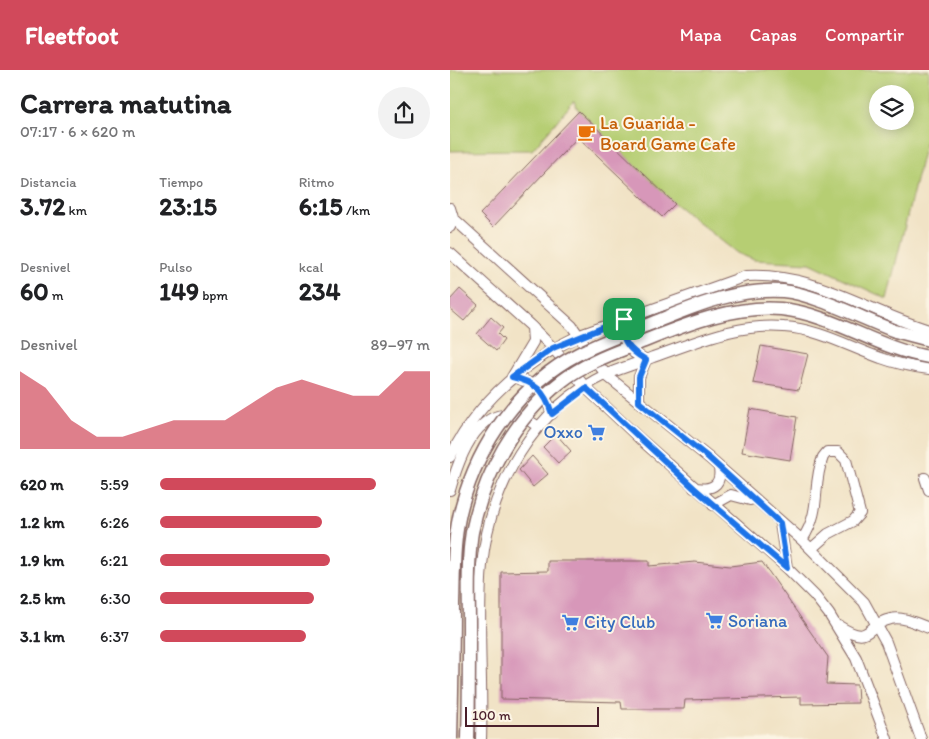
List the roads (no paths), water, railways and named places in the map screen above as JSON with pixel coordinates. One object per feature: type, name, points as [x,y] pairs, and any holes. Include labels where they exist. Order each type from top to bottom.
[{"type":"main road","points":[[451,739],[454,559],[461,506],[472,472],[485,445],[503,419],[525,395],[552,371],[592,348],[710,302],[760,290],[785,291],[814,299],[895,331],[929,340]]},
{"type":"main road","points":[[468,739],[470,566],[472,534],[479,505],[492,468],[510,438],[536,404],[562,381],[589,364],[687,325],[755,308],[782,309],[810,315],[885,345],[929,357]]},
{"type":"street","points":[[451,218],[572,326],[606,375],[719,468],[780,523],[802,540],[864,602],[878,625],[921,739]]},
{"type":"street","points":[[450,252],[532,327],[553,348],[586,388],[694,488],[787,568],[815,596],[836,624],[856,658],[887,739]]},
{"type":"street","points":[[512,377],[553,348],[580,335],[746,276],[765,275],[803,280],[902,322],[929,330]]},
{"type":"street","points":[[624,319],[623,338],[628,347],[646,360]]},
{"type":"street","points":[[481,739],[482,566],[487,533],[506,475],[539,427],[552,414],[606,375],[706,337],[740,328],[761,326],[787,327],[813,332],[881,358],[929,369]]},
{"type":"street","points":[[450,456],[468,425],[512,377],[533,342],[532,327]]},
{"type":"street","points":[[639,402],[639,377],[646,360]]},
{"type":"street","points":[[512,377],[538,387],[548,402],[552,414]]},
{"type":"street","points":[[450,490],[471,441],[487,420],[504,413],[521,416],[539,427]]},
{"type":"street","points":[[802,540],[812,523],[816,510],[822,457],[827,452],[838,452],[846,460],[860,513],[854,521],[828,534],[811,549]]},
{"type":"street","points":[[694,488],[703,489],[716,486],[719,481],[719,468]]},
{"type":"street","points":[[926,478],[929,490]]},
{"type":"street","points":[[713,504],[731,495],[756,502]]},
{"type":"street","points":[[780,523],[787,568]]},
{"type":"street","points":[[836,624],[856,635],[863,635],[892,618],[929,628]]},
{"type":"place","name":"La Guarida - Board Game Cafe","points":[[586,133]]},
{"type":"place","name":"Oxxo","points":[[597,432]]},
{"type":"place","name":"Soriana","points":[[714,621]]},
{"type":"place","name":"City Club","points":[[570,622]]}]
